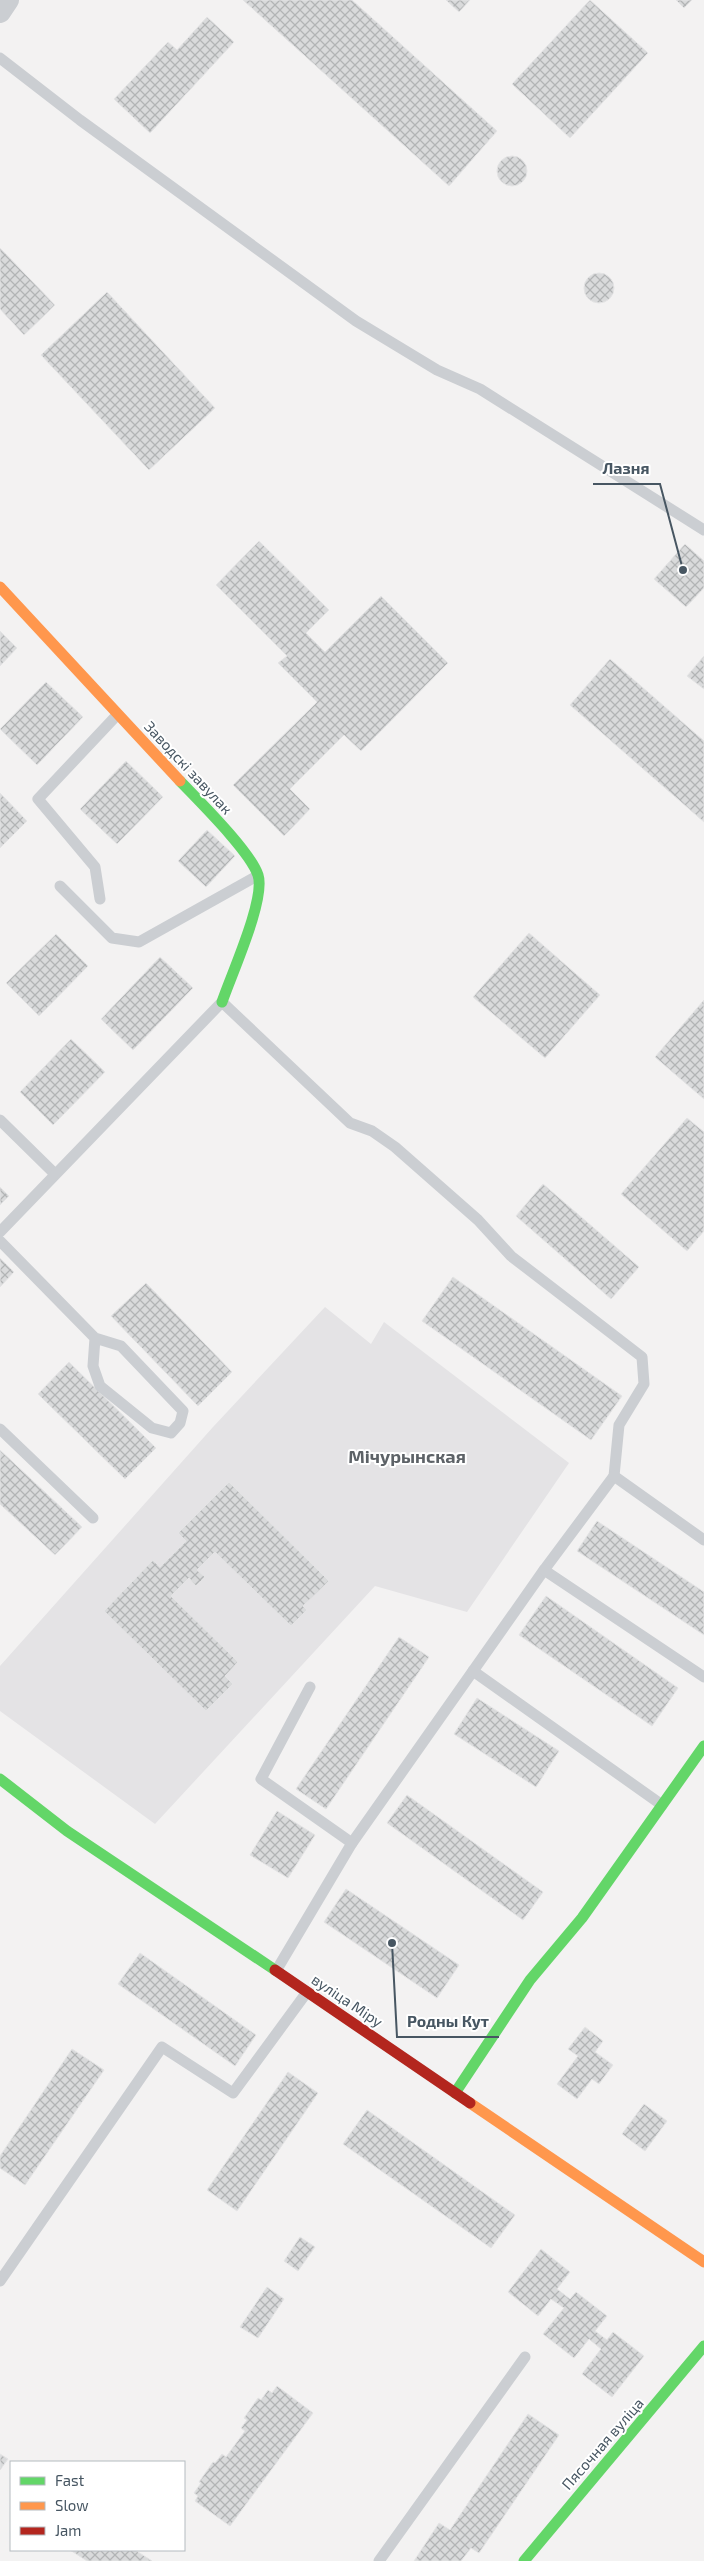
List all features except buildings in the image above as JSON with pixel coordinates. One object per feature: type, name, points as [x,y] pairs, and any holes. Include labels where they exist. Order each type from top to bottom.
[{"type":"street","points":[[0,12],[8,0]]},
{"type":"street","name":"Заводскі завулак","points":[[0,587],[208,811],[244,852],[258,875]]},
{"type":"street","points":[[222,1002],[259,898],[258,875]]},
{"type":"street","points":[[455,2093],[530,1980],[582,1918],[704,1746]]},
{"type":"street","name":"вуліца Міру","points":[[0,1779],[67,1832],[157,1889],[704,2262]]},
{"type":"street","name":"Пясочная вуліца","points":[[524,2561],[704,2346]]},
{"type":"lane","points":[[0,58],[80,120],[356,321],[437,370],[480,389],[704,530]]},
{"type":"lane","points":[[100,899],[95,867],[38,799],[117,715]]},
{"type":"lane","points":[[60,886],[112,938],[139,942],[258,875]]},
{"type":"lane","points":[[0,1232],[222,1002],[350,1123],[372,1131],[395,1147],[478,1220],[511,1256],[642,1357],[644,1384],[619,1425],[614,1476],[544,1570],[352,1842],[276,1971]]},
{"type":"lane","points":[[0,1120],[55,1174]]},
{"type":"lane","points":[[0,1242],[95,1338],[121,1346],[183,1411],[180,1423],[171,1433],[152,1428],[100,1386],[93,1366],[95,1338]]},
{"type":"lane","points":[[0,1429],[93,1518]]},
{"type":"lane","points":[[614,1476],[704,1540]]},
{"type":"lane","points":[[544,1570],[704,1677]]},
{"type":"lane","points":[[473,1671],[662,1805]]},
{"type":"lane","points":[[310,1687],[262,1779],[352,1842]]},
{"type":"lane","points":[[0,2281],[162,2047],[233,2093],[307,1992]]},
{"type":"lane","points":[[379,2561],[525,2357]]},
{"type":"shaded area","points":[[325,1307],[371,1344],[384,1322],[569,1463],[467,1612],[375,1586],[155,1824],[0,1711],[0,1666],[213,1427]]},
{"type":"traffic: fast","points":[[180,781],[235,840],[258,875],[257,901],[252,919],[222,1002]]},
{"type":"traffic: fast","points":[[455,2093],[530,1980],[582,1918],[704,1746]]},
{"type":"traffic: fast","points":[[0,1779],[67,1831],[275,1970]]},
{"type":"traffic: fast","points":[[524,2561],[704,2346]]},
{"type":"traffic: slow","points":[[0,587],[180,781]]},
{"type":"traffic: slow","points":[[470,2103],[704,2262]]},
{"type":"traffic: jam","points":[[275,1970],[470,2103]]},
{"type":"place","name":"Лазня","points":[[683,570]]},
{"type":"place","name":"Родны Кут","points":[[392,1943]]},
{"type":"district","name":"Мічурынская","points":[[407,1457]]}]
